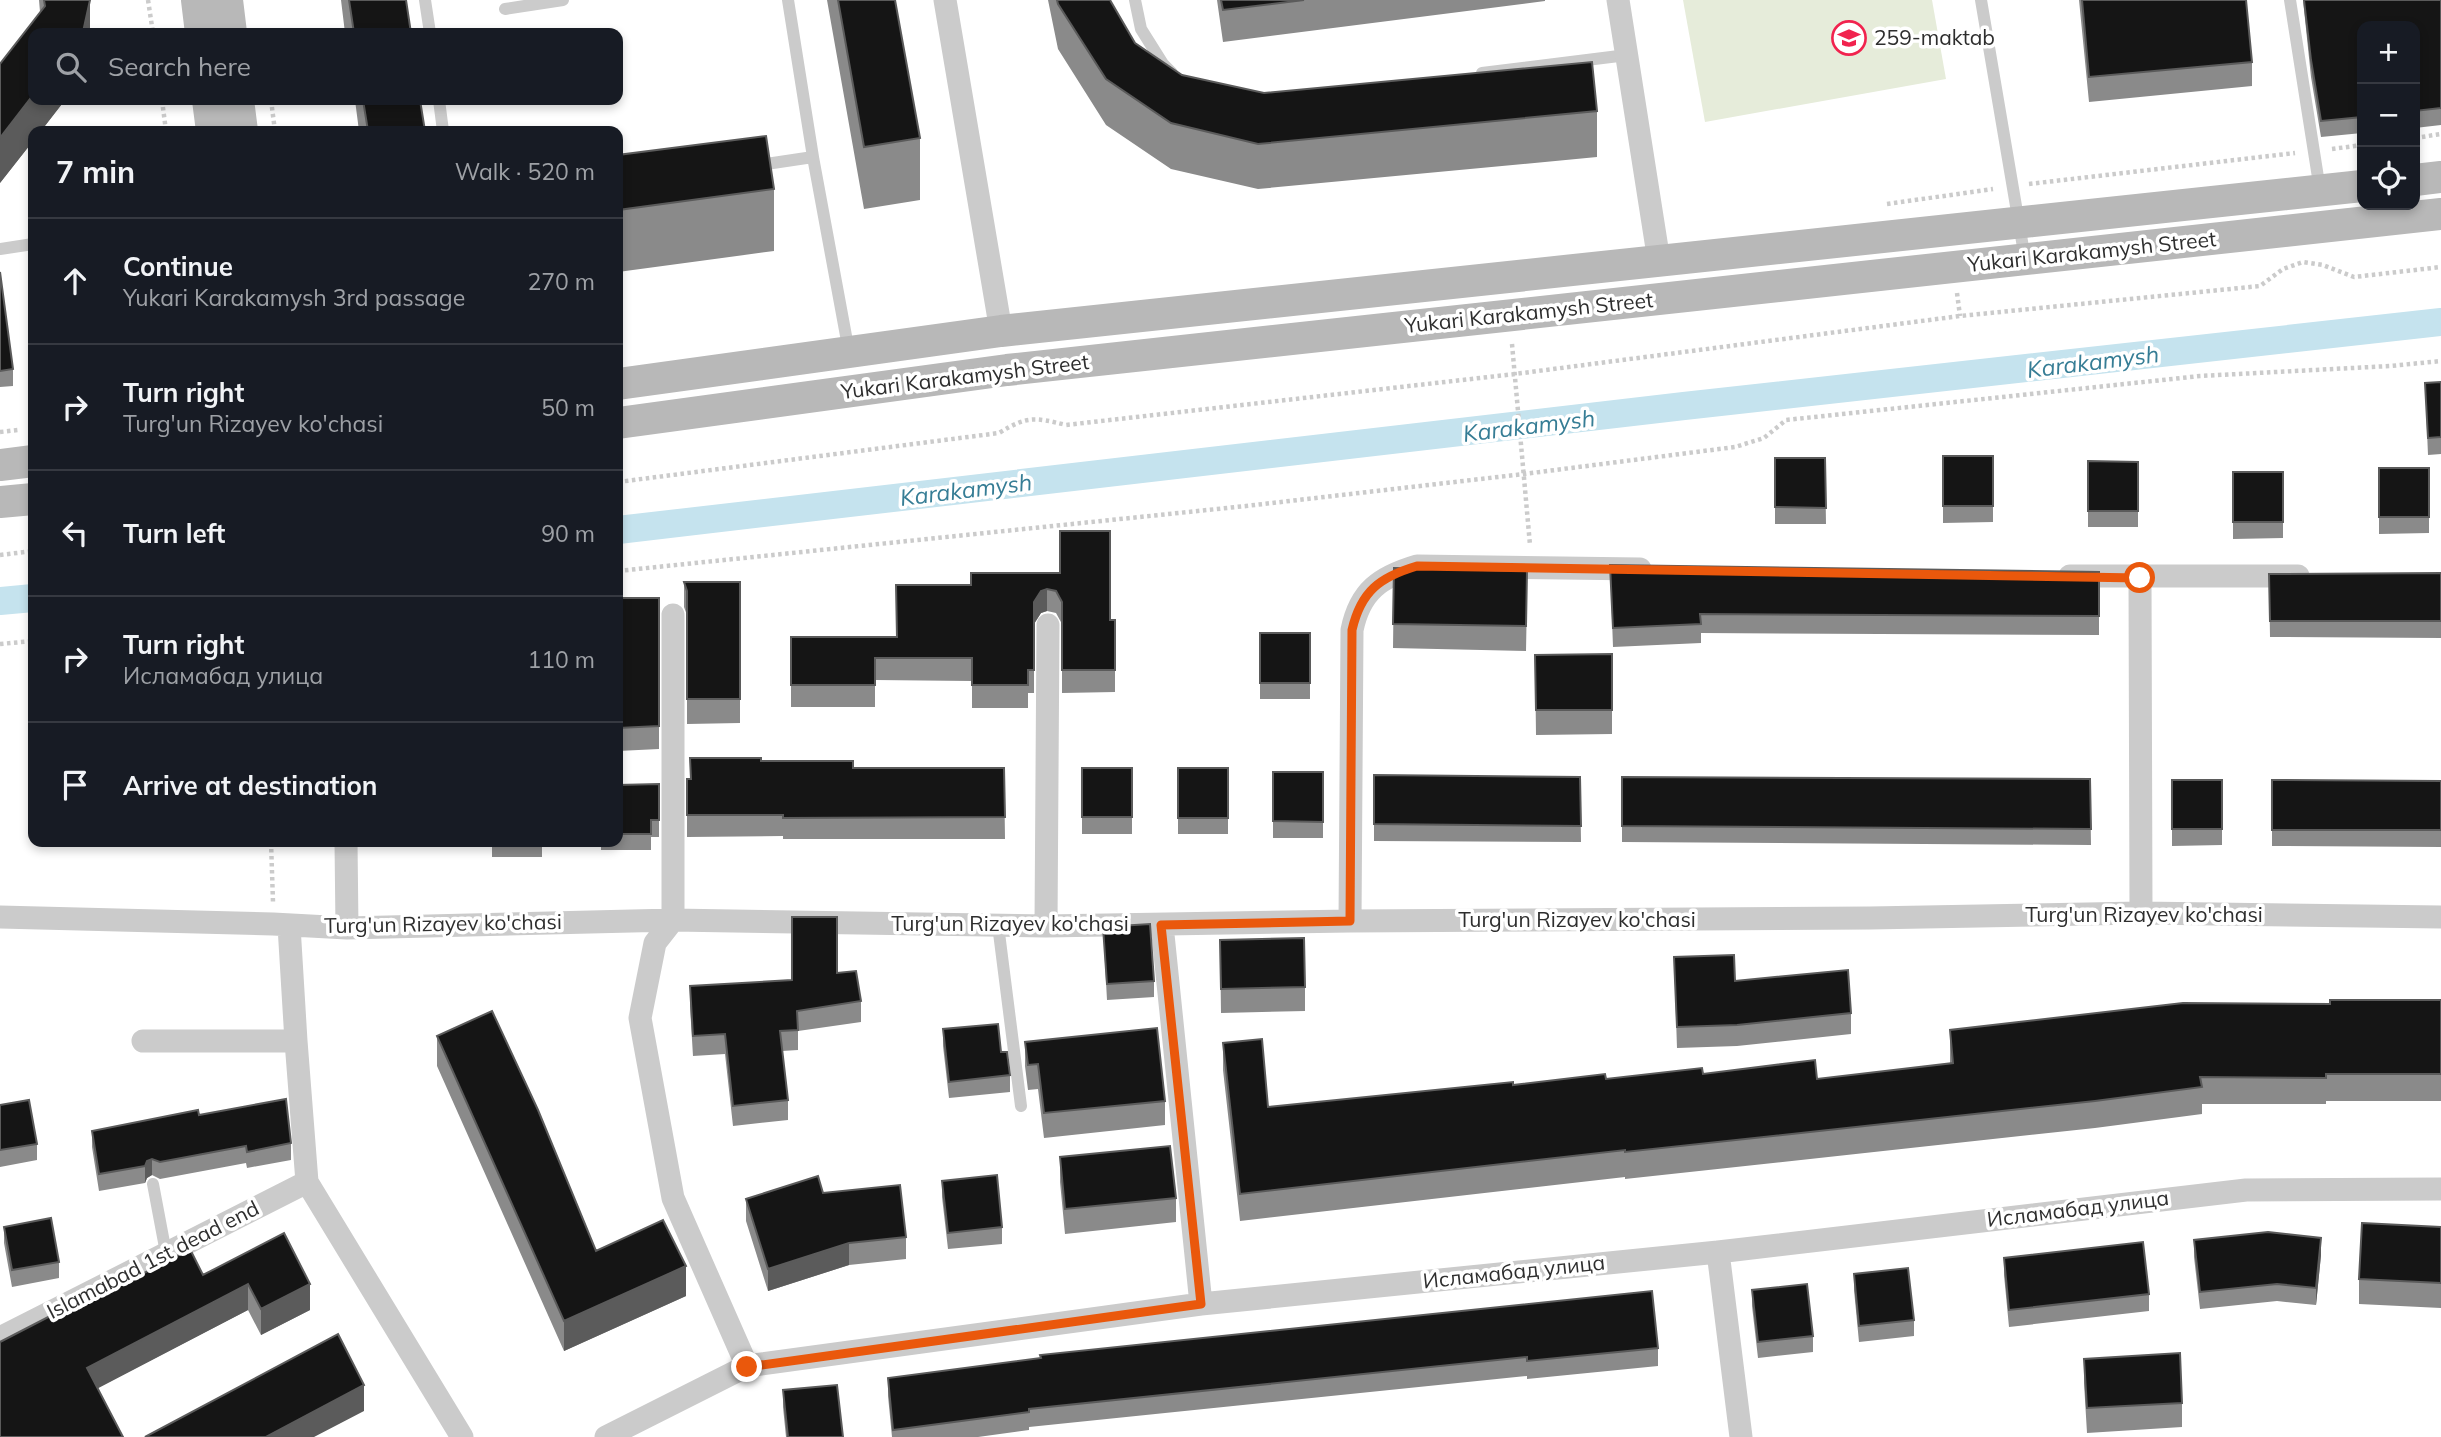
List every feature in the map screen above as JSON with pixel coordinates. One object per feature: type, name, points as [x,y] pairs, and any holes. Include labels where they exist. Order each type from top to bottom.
[{"type":"main road","points":[[197,0],[200,28]]},
{"type":"main road","points":[[227,0],[230,28]]},
{"type":"main road","points":[[209,105],[211,126]]},
{"type":"main road","points":[[239,105],[242,126]]},
{"type":"main road","points":[[2420,179],[2441,177]]},
{"type":"main road","name":"Yukari Karakamysh Street","points":[[623,383],[1001,331],[2357,186]]},
{"type":"main road","name":"Yukari Karakamysh Street","points":[[623,422],[1007,370],[2441,214]]},
{"type":"main road","points":[[0,465],[28,462]]},
{"type":"main road","points":[[0,502],[28,499]]},
{"type":"street","points":[[944,0],[1001,331]]},
{"type":"street","points":[[1618,0],[1659,261]]},
{"type":"street","points":[[1350,921],[1352,630],[1358,608],[1370,589],[1381,581],[1417,566],[1656,570]]},
{"type":"street","points":[[2043,576],[2318,576]]},
{"type":"street","points":[[2140,578],[2141,913]]},
{"type":"street","points":[[673,615],[673,920],[655,943],[640,1018],[673,1198],[747,1367]]},
{"type":"street","points":[[1046,926],[1048,625]]},
{"type":"street","points":[[346,847],[347,928]]},
{"type":"street","name":"Turg'un Rizayev ko'chasi","points":[[0,917],[347,928],[673,920],[1046,926],[2141,913],[2441,917]]},
{"type":"street","points":[[281,925],[296,1041],[307,1182],[461,1437]]},
{"type":"street","points":[[1161,925],[1201,1304]]},
{"type":"street","points":[[143,1041],[296,1041]]},
{"type":"street","name":"Islamabad 1st dead end","points":[[0,1338],[307,1182]]},
{"type":"street","name":"Исламабад улица","points":[[606,1437],[747,1367],[1201,1304],[1718,1252],[2246,1190],[2441,1189]]},
{"type":"street","points":[[1718,1252],[1741,1437]]},
{"type":"lane","points":[[425,0],[429,28]]},
{"type":"lane","points":[[505,9],[562,0]]},
{"type":"lane","points":[[788,0],[813,157],[849,352]]},
{"type":"lane","points":[[1135,0],[1141,29],[1163,64],[1179,79]]},
{"type":"lane","points":[[1982,0],[2025,259]]},
{"type":"lane","points":[[2290,0],[2320,190]]},
{"type":"lane","points":[[1464,75],[1627,55]]},
{"type":"lane","points":[[440,105],[442,126]]},
{"type":"lane","points":[[735,168],[813,157]]},
{"type":"lane","points":[[0,249],[28,245]]},
{"type":"lane","points":[[998,925],[1021,1106]]},
{"type":"lane","points":[[153,1184],[166,1252]]},
{"type":"path","points":[[148,0],[152,28]]},
{"type":"path","points":[[163,105],[165,126]]},
{"type":"path","points":[[272,105],[274,126]]},
{"type":"path","points":[[2420,137],[2441,134]]},
{"type":"path","points":[[623,481],[999,433],[1022,419],[1040,418],[1066,425],[1515,374],[1960,316],[2260,286],[2283,269],[2303,262],[2323,265],[2354,277],[2441,267]]},
{"type":"path","points":[[1509,315],[1531,568]]},
{"type":"path","points":[[623,570],[1524,474],[1735,447],[1764,438],[1786,420],[2200,376],[2390,366],[2441,360]]},
{"type":"path","points":[[0,555],[28,552]]},
{"type":"path","points":[[0,644],[28,641]]},
{"type":"path","points":[[272,847],[281,925]]},
{"type":"green space","name":"259-maktab","points":[[1683,0],[1932,0],[1946,79],[1705,122]]},
{"type":"building","points":[[44,0],[90,0],[84,28],[28,28],[28,102],[0,138],[0,64],[45,6]]},
{"type":"building","points":[[349,0],[406,0],[410,28],[353,28]]},
{"type":"building","points":[[838,0],[895,0],[920,138],[864,147]]},
{"type":"building","points":[[1057,0],[1110,0],[1135,43],[1182,75],[1264,93],[1592,62],[1597,111],[1258,144],[1171,123],[1106,79]]},
{"type":"building","points":[[1221,0],[1304,0],[1223,10]]},
{"type":"building","points":[[2082,0],[2246,0],[2252,62],[2089,77]]},
{"type":"building","points":[[2304,0],[2441,0],[2441,108],[2420,110],[2420,21],[2357,21],[2357,117],[2321,121]]},
{"type":"building","points":[[364,105],[421,105],[424,126],[367,126]]},
{"type":"building","points":[[766,136],[774,189],[623,209],[623,154]]},
{"type":"building","points":[[0,272],[13,369],[0,371]]},
{"type":"building","points":[[2441,382],[2441,437],[2428,438],[2425,383]]},
{"type":"building","points":[[1943,456],[1993,456],[1993,506],[1943,506]]},
{"type":"building","points":[[1775,458],[1825,458],[1826,508],[1775,507]]},
{"type":"building","points":[[2088,461],[2138,462],[2138,511],[2088,511]]},
{"type":"building","points":[[2379,468],[2429,468],[2429,517],[2379,517]]},
{"type":"building","points":[[2233,472],[2283,472],[2283,522],[2233,522]]},
{"type":"building","points":[[1060,531],[1110,531],[1110,620],[1115,620],[1115,670],[1062,670],[1062,602],[1056,591],[1047,589],[1041,591],[1034,602],[1034,670],[1028,670],[1028,685],[972,685],[972,658],[875,658],[875,685],[791,685],[791,637],[897,637],[896,585],[971,585],[971,573],[1060,573]]},
{"type":"building","points":[[1610,565],[2099,572],[2099,616],[1700,614],[1701,624],[1613,628]]},
{"type":"building","points":[[1394,568],[1527,571],[1526,626],[1393,624]]},
{"type":"building","points":[[2441,573],[2441,621],[2270,621],[2269,574]]},
{"type":"building","points":[[684,582],[740,582],[740,699],[687,699],[687,591]]},
{"type":"building","points":[[623,598],[659,598],[659,726],[623,728]]},
{"type":"building","points":[[1260,633],[1310,633],[1310,683],[1260,683]]},
{"type":"building","points":[[1612,654],[1612,710],[1536,710],[1535,655]]},
{"type":"building","points":[[690,758],[853,761],[853,768],[1004,768],[1005,817],[783,818],[783,815],[687,815],[687,779],[691,779]]},
{"type":"building","points":[[1082,768],[1132,768],[1132,817],[1082,817]]},
{"type":"building","points":[[1178,768],[1228,768],[1228,818],[1178,818]]},
{"type":"building","points":[[1273,772],[1323,772],[1323,822],[1273,821]]},
{"type":"building","points":[[1374,775],[1580,777],[1581,826],[1374,824]]},
{"type":"building","points":[[1622,777],[2090,779],[2091,829],[1622,826]]},
{"type":"building","points":[[2172,780],[2222,780],[2222,829],[2172,829]]},
{"type":"building","points":[[2272,780],[2441,781],[2441,830],[2272,830]]},
{"type":"building","points":[[659,784],[659,820],[651,820],[651,834],[623,834],[623,785]]},
{"type":"building","points":[[792,917],[837,917],[837,973],[856,971],[861,1001],[797,1011],[798,1030],[780,1031],[788,1100],[733,1106],[725,1034],[693,1036],[690,986],[792,980]]},
{"type":"building","points":[[1150,924],[1154,981],[1107,984],[1103,927]]},
{"type":"building","points":[[1304,938],[1305,987],[1221,989],[1220,940]]},
{"type":"building","points":[[1734,955],[1735,981],[1848,970],[1851,1013],[1737,1025],[1677,1027],[1674,957]]},
{"type":"building","points":[[2330,1000],[2441,1000],[2441,1074],[2326,1074],[2326,1078],[2200,1077],[2202,1087],[2095,1101],[1625,1150],[1240,1194],[1223,1043],[1262,1039],[1268,1107],[1605,1074],[1606,1079],[1702,1068],[1703,1074],[1815,1060],[1817,1079],[1953,1063],[1950,1030],[2183,1003],[2330,1004]]},
{"type":"building","points":[[492,1011],[538,1110],[596,1251],[663,1220],[686,1266],[564,1321],[437,1036]]},
{"type":"building","points":[[998,1024],[1001,1052],[1007,1052],[1010,1075],[949,1082],[943,1029]]},
{"type":"building","points":[[1157,1028],[1165,1101],[1044,1113],[1038,1064],[1028,1065],[1025,1042]]},
{"type":"building","points":[[286,1099],[291,1143],[247,1152],[246,1146],[160,1162],[152,1159],[147,1161],[145,1166],[99,1174],[92,1131],[198,1110],[199,1115]]},
{"type":"building","points":[[29,1100],[37,1144],[0,1150],[0,1105]]},
{"type":"building","points":[[1170,1146],[1176,1198],[1065,1209],[1060,1157]]},
{"type":"building","points":[[997,1175],[1002,1227],[948,1233],[942,1181]]},
{"type":"building","points":[[818,1176],[823,1193],[900,1185],[906,1237],[849,1243],[768,1269],[746,1199]]},
{"type":"building","points":[[51,1218],[59,1262],[12,1270],[4,1227]]},
{"type":"building","points":[[2362,1223],[2441,1227],[2441,1283],[2359,1279]]},
{"type":"building","points":[[2268,1232],[2321,1238],[2316,1288],[2277,1284],[2200,1292],[2194,1240]]},
{"type":"building","points":[[284,1233],[310,1284],[261,1309],[248,1284],[87,1368],[123,1437],[0,1437],[0,1342],[58,1312],[60,1317],[190,1249],[203,1275]]},
{"type":"building","points":[[2143,1242],[2149,1294],[2009,1310],[2004,1258]]},
{"type":"building","points":[[1908,1268],[1914,1320],[1859,1326],[1854,1274]]},
{"type":"building","points":[[1807,1284],[1813,1336],[1758,1342],[1752,1290]]},
{"type":"building","points":[[1652,1291],[1658,1348],[1527,1361],[1527,1357],[1029,1409],[1029,1412],[893,1430],[888,1378],[1041,1358],[1040,1355]]},
{"type":"building","points":[[338,1334],[364,1385],[266,1437],[145,1437]]},
{"type":"building","points":[[2180,1353],[2182,1403],[2087,1408],[2084,1359]]},
{"type":"building","points":[[837,1385],[843,1437],[788,1437],[783,1390]]},
{"type":"waterway","name":"Karakamysh","points":[[623,529],[1684,406],[2441,322]]},
{"type":"waterway","name":"Karakamysh","points":[[0,601],[28,598]]},
{"type":"place","name":"259-maktab","points":[[1849,38]]},
{"type":"route","points":[[747,1367],[1201,1304],[1161,925],[1350,921],[1352,630],[1363,598],[1381,581],[1417,566],[2140,578]]}]
